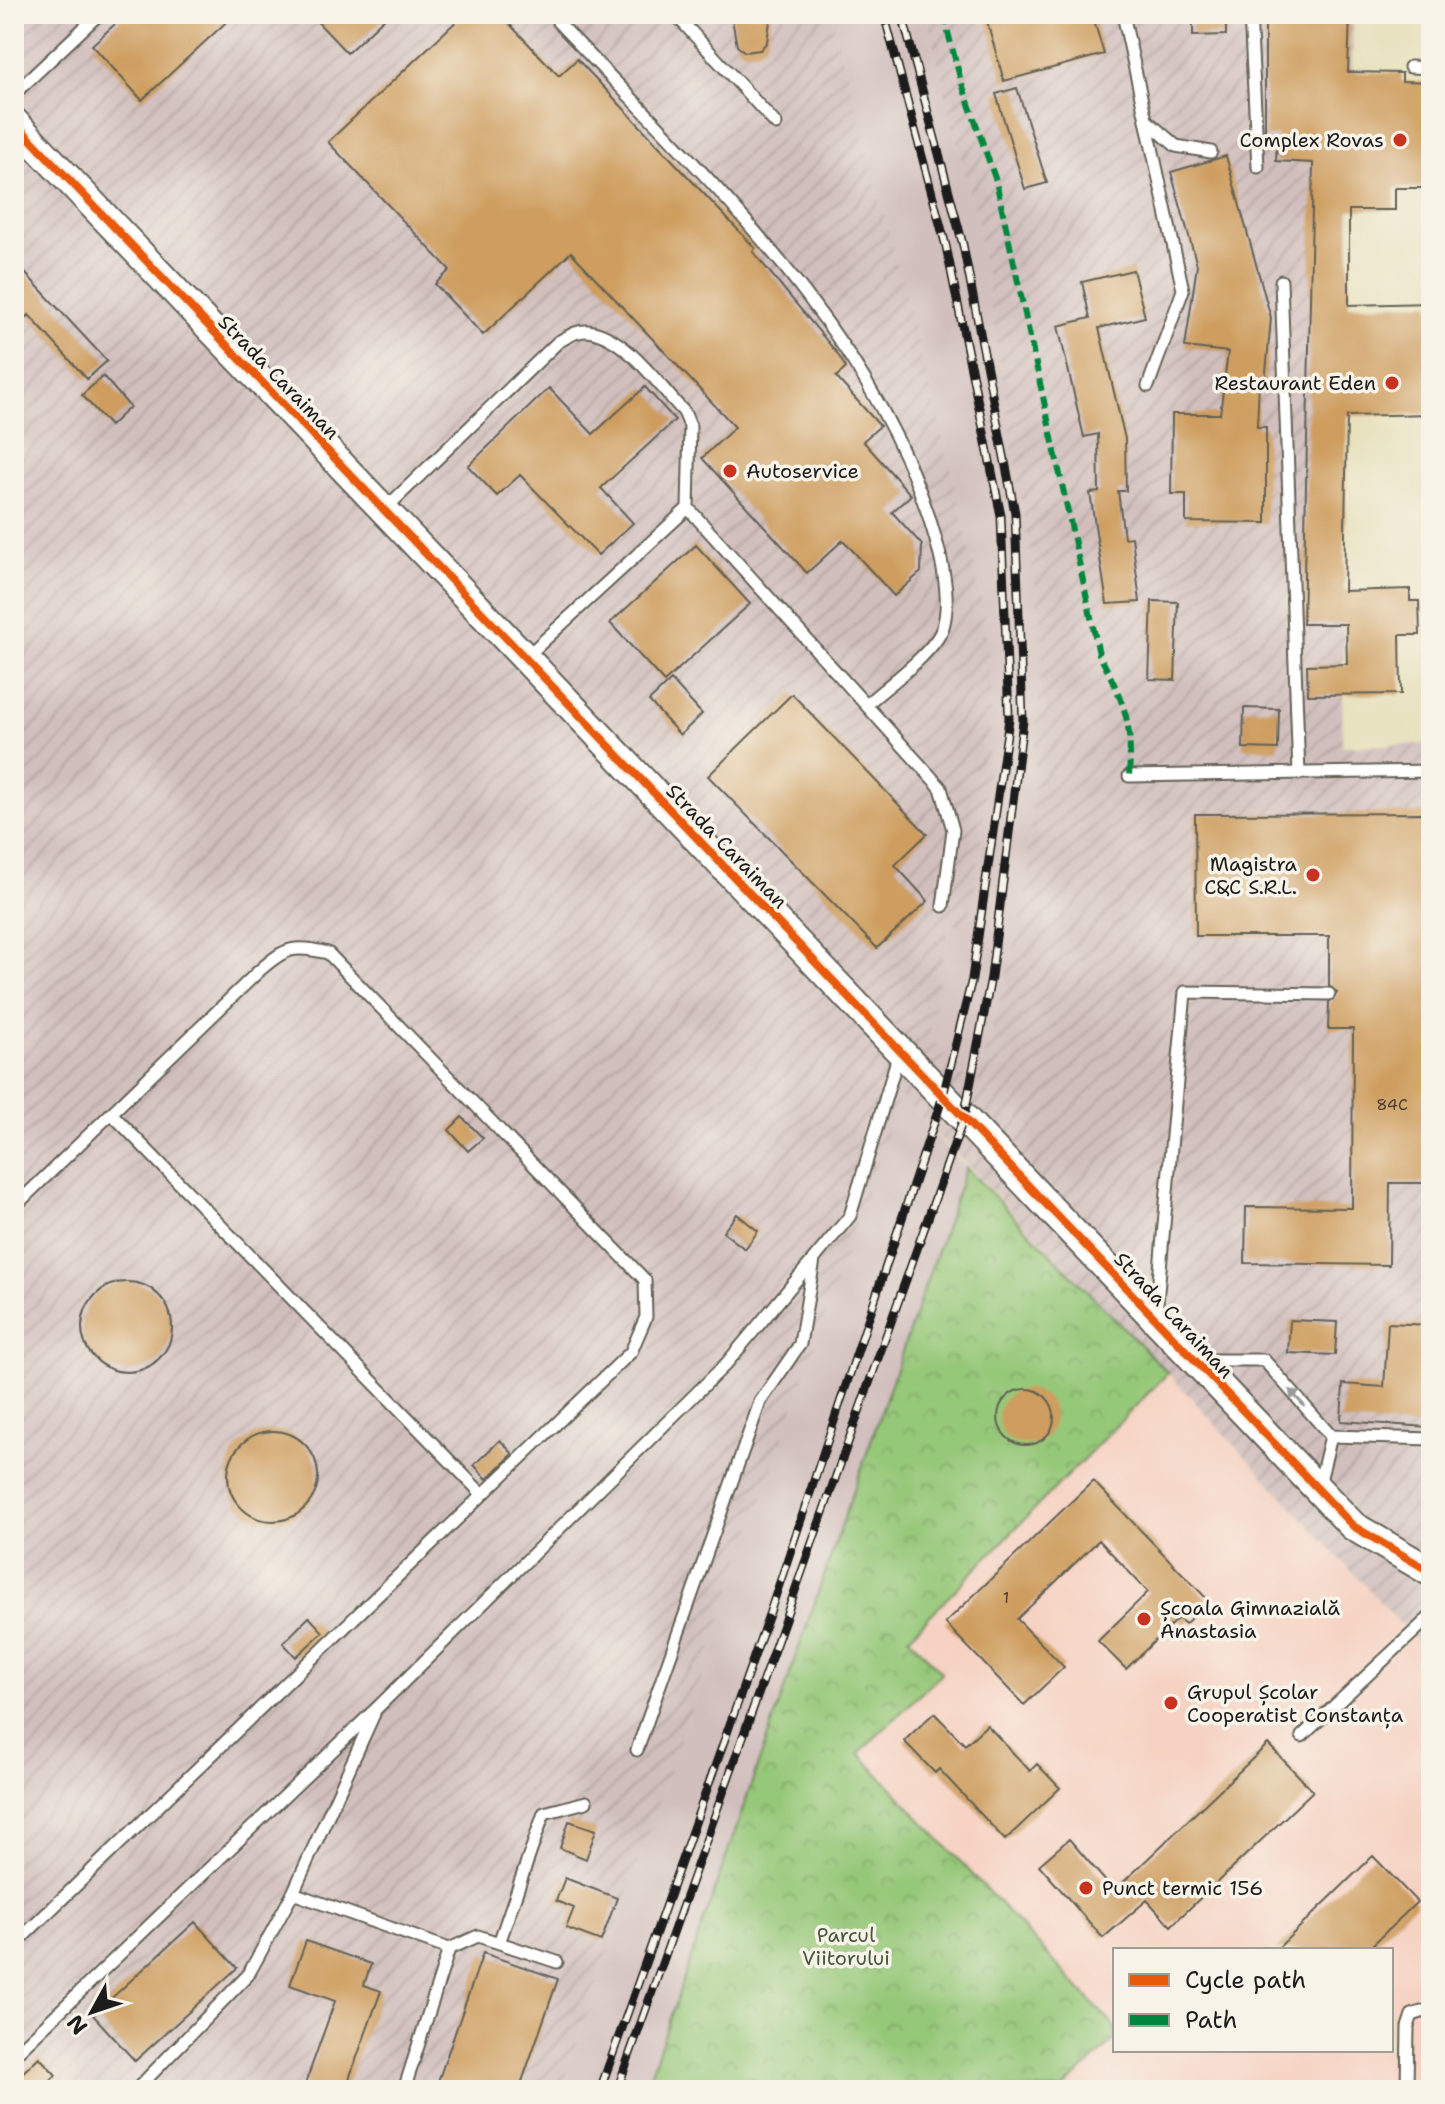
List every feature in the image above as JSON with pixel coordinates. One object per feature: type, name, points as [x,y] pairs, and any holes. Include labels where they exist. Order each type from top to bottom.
[{"type":"street","name":"Strada Caraiman","points":[[15,124],[1353,1526],[1399,1556],[1431,1572]]},
{"type":"street","points":[[1399,1556],[1431,1551]]},
{"type":"lane","points":[[14,94],[99,14]]},
{"type":"lane","points":[[675,14],[776,124]]},
{"type":"lane","points":[[1123,14],[1183,290],[1148,386]]},
{"type":"lane","points":[[1250,14],[1258,167]]},
{"type":"lane","points":[[558,22],[734,208],[830,327],[867,380],[925,502],[941,557],[944,625],[938,641],[867,704]]},
{"type":"lane","points":[[1410,67],[1431,68]]},
{"type":"lane","points":[[1146,120],[1176,146],[1211,152]]},
{"type":"lane","points":[[1281,281],[1299,774]]},
{"type":"lane","points":[[384,510],[558,342],[574,333],[587,331],[620,345],[684,412],[690,426],[688,508],[941,788],[949,809],[951,854],[943,906]]},
{"type":"lane","points":[[525,658],[688,508]]},
{"type":"lane","points":[[1129,776],[1431,771]]},
{"type":"lane","points":[[14,1207],[282,951],[304,947],[328,953],[645,1280],[646,1317],[631,1352],[14,1945]]},
{"type":"lane","points":[[1155,1318],[1185,992],[1329,994]]},
{"type":"lane","points":[[14,2055],[378,1707],[726,1364],[850,1216],[900,1050]]},
{"type":"lane","points":[[112,1114],[482,1494]]},
{"type":"lane","points":[[637,1750],[760,1402],[800,1344],[814,1260]]},
{"type":"lane","points":[[1195,1360],[1264,1360],[1331,1436],[1431,1439]]},
{"type":"lane","points":[[1318,1490],[1331,1436]]},
{"type":"lane","points":[[1302,1736],[1431,1616]]},
{"type":"lane","points":[[136,2090],[248,1975],[293,1893],[378,1707]]},
{"type":"lane","points":[[499,1943],[544,1813],[586,1802]]},
{"type":"lane","points":[[293,1893],[449,1949],[478,1936],[557,1962]]},
{"type":"lane","points":[[404,2090],[449,1949]]},
{"type":"lane","points":[[1407,2090],[1408,2027],[1412,2015],[1431,2009]]},
{"type":"shaded area","points":[[14,14],[831,14],[955,481],[983,606],[992,680],[985,809],[969,928],[948,924],[976,1089],[1024,907],[1043,639],[978,227],[926,14],[1353,14],[1342,746],[1431,744],[1431,1657],[1168,1373],[900,1096],[561,2090],[14,2090]]},
{"type":"shaded area","points":[[831,14],[926,14],[978,227],[1043,639],[1024,907],[976,1090],[929,1037],[948,924],[969,927],[985,809],[992,680],[983,606],[955,481]]},
{"type":"shaded area","points":[[900,1095],[966,1168],[645,2090],[561,2090]]},
{"type":"shaded area","name":"Grupul Școlar Cooperatist Constanța","points":[[1168,1373],[1431,1657],[1431,2090],[1062,2090],[1113,2041],[1113,2052],[1393,2052],[1393,1948],[1113,1948],[1113,2025],[859,1753],[941,1673],[909,1637]]},
{"type":"green space","name":"Parcul Viitorului","points":[[966,1168],[1168,1373],[909,1637],[942,1673],[859,1753],[1113,2025],[1113,2041],[1062,2090],[645,2090]]},
{"type":"building","points":[[126,14],[235,14],[142,100],[92,45]]},
{"type":"building","points":[[310,14],[389,14],[347,53]]},
{"type":"building","points":[[464,14],[500,14],[559,76],[577,59],[755,248],[753,252],[837,353],[846,368],[836,377],[880,426],[863,441],[911,495],[892,512],[922,545],[921,572],[894,596],[843,540],[807,573],[702,458],[735,427],[571,252],[483,335],[435,284],[450,270],[328,142]]},
{"type":"building","points":[[731,14],[771,14],[767,42],[760,50],[745,52],[737,46]]},
{"type":"building","points":[[985,14],[1092,14],[1104,54],[1004,81]]},
{"type":"building","points":[[1193,14],[1226,14],[1226,35],[1193,36]]},
{"type":"building","points":[[1265,14],[1350,14],[1348,72],[1402,73],[1402,81],[1431,82],[1431,188],[1395,188],[1395,210],[1349,210],[1349,305],[1431,303],[1431,414],[1347,416],[1344,591],[1410,589],[1410,601],[1419,601],[1420,635],[1400,635],[1401,694],[1308,695],[1307,665],[1347,664],[1346,624],[1303,624],[1313,163],[1276,161],[1277,135],[1265,137]]},
{"type":"building","points":[[1017,88],[1047,183],[1025,189],[996,94]]},
{"type":"building","points":[[1226,156],[1271,318],[1265,383],[1259,382],[1257,427],[1266,427],[1266,523],[1186,522],[1186,494],[1171,494],[1172,414],[1220,414],[1228,352],[1185,347],[1197,265],[1171,172]]},
{"type":"building","points":[[14,261],[107,361],[87,379],[29,315],[14,330]]},
{"type":"building","points":[[1133,270],[1145,317],[1099,328],[1125,439],[1126,491],[1118,491],[1124,538],[1132,537],[1140,602],[1107,604],[1090,493],[1099,492],[1098,434],[1084,437],[1058,326],[1090,318],[1082,282]]},
{"type":"building","points":[[103,376],[130,407],[110,426],[82,395]]},
{"type":"building","points":[[645,387],[675,420],[601,488],[633,523],[598,555],[520,475],[497,496],[468,466],[549,388],[593,434]]},
{"type":"building","points":[[696,545],[750,604],[664,682],[610,623]]},
{"type":"building","points":[[1152,601],[1178,602],[1175,680],[1149,679]]},
{"type":"building","points":[[671,680],[702,714],[680,735],[649,701]]},
{"type":"building","points":[[792,694],[927,834],[895,865],[928,901],[877,948],[708,776]]},
{"type":"building","points":[[1244,708],[1279,709],[1278,749],[1243,748]]},
{"type":"building","points":[[1431,813],[1431,1183],[1390,1183],[1389,1265],[1245,1263],[1246,1207],[1352,1208],[1353,1029],[1328,1029],[1329,1002],[1337,993],[1329,986],[1329,936],[1196,936],[1195,814]]},
{"type":"building","points":[[462,1117],[483,1138],[468,1151],[449,1130]]},
{"type":"building","points":[[737,1214],[758,1231],[745,1249],[723,1232]]},
{"type":"building","points":[[127,1282],[144,1286],[159,1295],[168,1310],[172,1327],[168,1344],[159,1359],[144,1368],[127,1372],[110,1368],[95,1359],[86,1344],[82,1327],[86,1310],[95,1295],[110,1286]]},
{"type":"building","points":[[1290,1320],[1337,1322],[1335,1355],[1288,1353]]},
{"type":"building","points":[[1388,1323],[1431,1325],[1428,1427],[1341,1421],[1343,1384],[1384,1387]]},
{"type":"building","points":[[1026,1389],[1046,1397],[1054,1417],[1046,1437],[1026,1445],[1006,1437],[998,1417],[1006,1397]]},
{"type":"building","points":[[273,1431],[298,1439],[310,1451],[318,1476],[310,1501],[298,1513],[273,1521],[248,1513],[236,1501],[228,1476],[236,1451],[248,1439]]},
{"type":"building","points":[[500,1440],[513,1454],[487,1479],[474,1465]]},
{"type":"building","points":[[1093,1481],[1209,1601],[1185,1624],[1178,1618],[1126,1669],[1098,1641],[1148,1592],[1099,1540],[1017,1619],[1064,1667],[1024,1705],[945,1623]]},
{"type":"building","points":[[309,1617],[323,1632],[296,1657],[283,1643]]},
{"type":"building","points":[[934,1713],[965,1745],[987,1725],[1030,1771],[1037,1764],[1060,1788],[1005,1840],[939,1769],[935,1773],[904,1741]]},
{"type":"building","points":[[1268,1744],[1313,1791],[1171,1926],[1147,1900],[1103,1938],[1039,1865],[1069,1839],[1114,1891]]},
{"type":"building","points":[[569,1821],[596,1830],[586,1859],[560,1848]]},
{"type":"building","points":[[1373,1856],[1417,1902],[1369,1948],[1278,1948]]},
{"type":"building","points":[[565,1878],[617,1898],[601,1941],[566,1928],[574,1908],[556,1901]]},
{"type":"building","points":[[195,1922],[237,1968],[135,2061],[93,2015]]},
{"type":"building","points":[[306,1941],[371,1964],[364,1985],[381,1991],[345,2090],[303,2090],[335,2001],[290,1985]]},
{"type":"building","points":[[483,1953],[558,1979],[519,2090],[435,2090]]},
{"type":"building","points":[[39,2057],[56,2075],[40,2090],[14,2090],[14,2081]]},
{"type":"railway","points":[[600,2090],[771,1609],[943,1096],[972,979],[1009,719],[1001,516],[946,246],[884,14]]},
{"type":"railway","points":[[617,2090],[964,1117],[991,977],[1023,721],[1015,513],[963,245],[902,14]]},
{"type":"marked path","points":[[943,14],[961,81],[996,181],[1099,654],[1125,712],[1130,740],[1129,776]]},
{"type":"cycle path","points":[[14,122],[1353,1526],[1431,1572]]},
{"type":"place","name":"Complex Rovas","points":[[1400,140]]},
{"type":"place","name":"Restaurant Eden","points":[[1392,383]]},
{"type":"place","name":"Autoservice","points":[[730,471]]},
{"type":"place","name":"Magistra C&C S.R.L.","points":[[1313,875]]},
{"type":"place","name":"Școala Gimnazială Anastasia","points":[[1144,1619]]},
{"type":"place","name":"Grupul Școlar Cooperatist Constanța","points":[[1171,1703]]},
{"type":"place","name":"Punct termic 156","points":[[1086,1888]]}]
